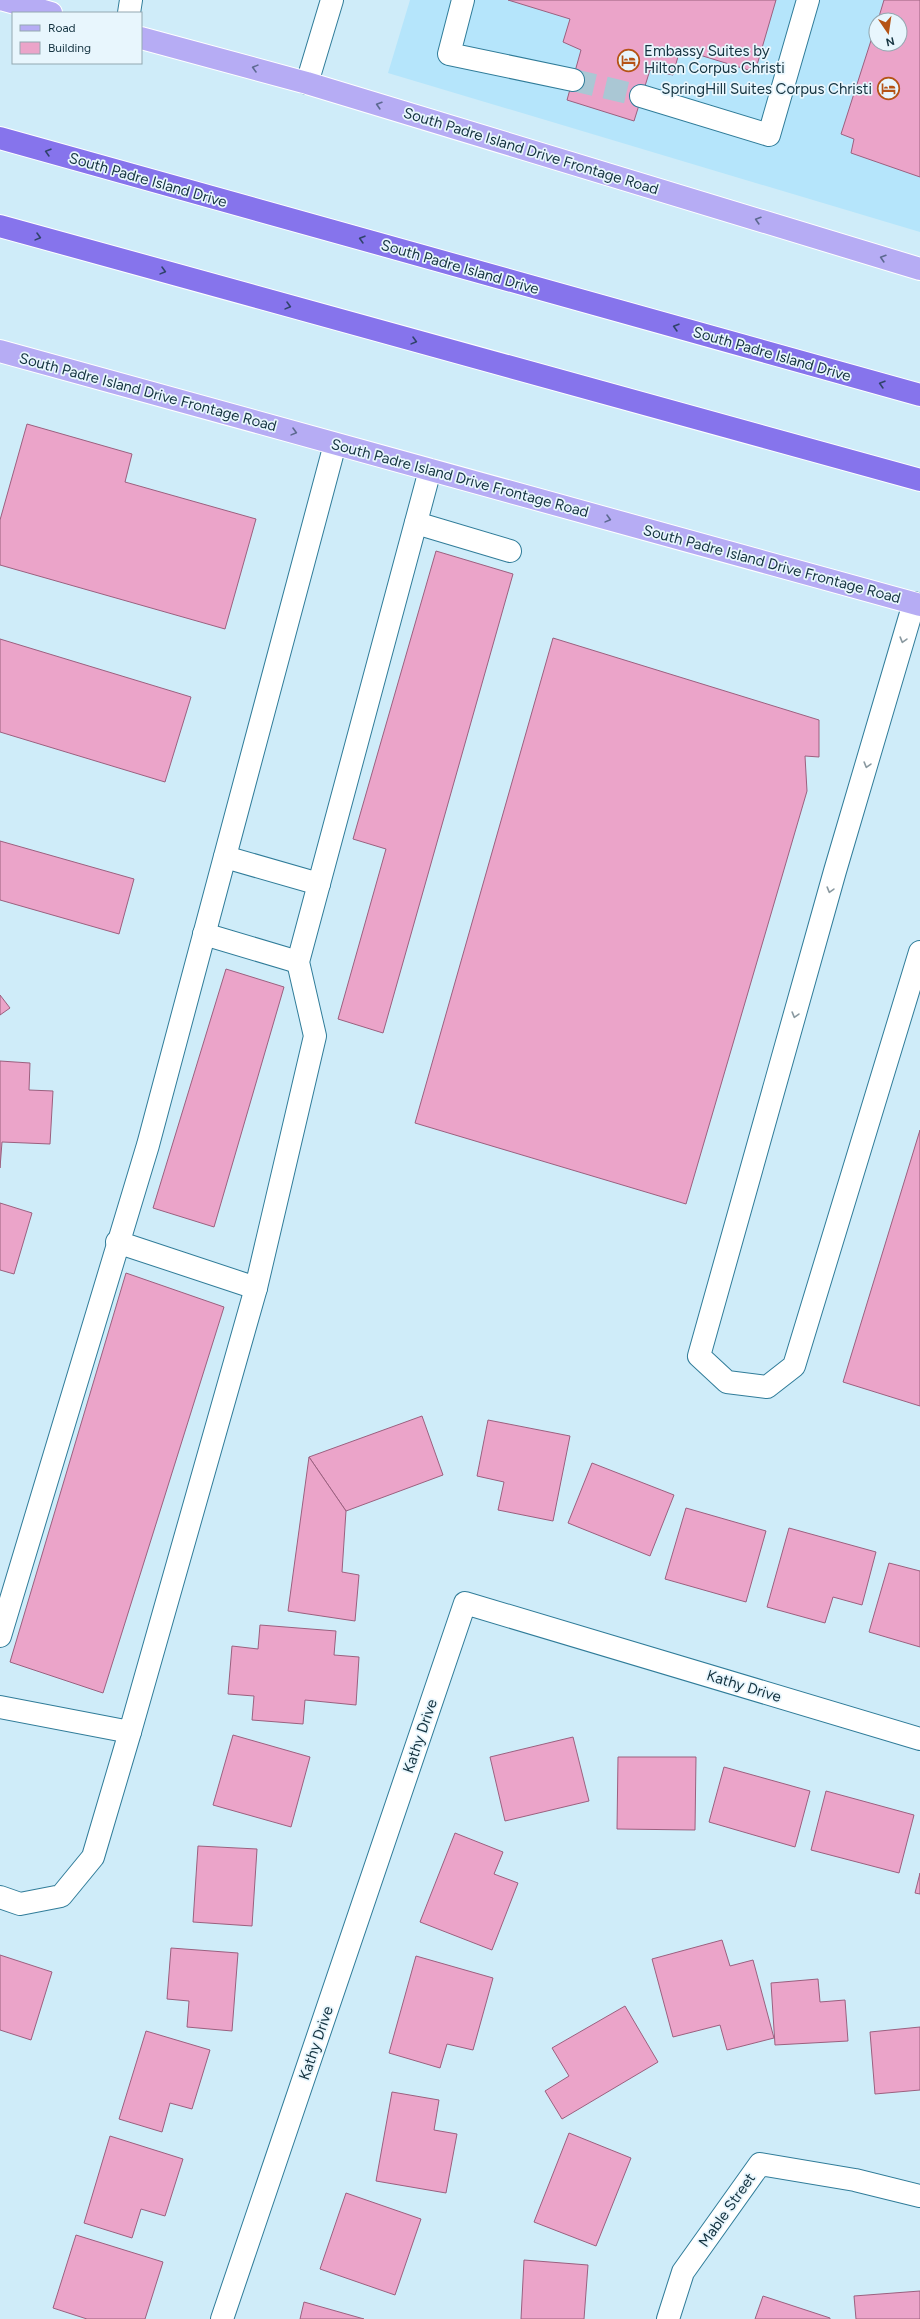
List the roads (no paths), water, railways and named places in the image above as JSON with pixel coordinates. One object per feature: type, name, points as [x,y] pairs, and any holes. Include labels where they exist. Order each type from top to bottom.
[{"type":"highway","name":"South Padre Island Drive","points":[[0,138],[920,395]]},
{"type":"highway","points":[[0,226],[920,480]]},
{"type":"main road","points":[[4,0],[47,12]]},
{"type":"main road","name":"South Padre Island Drive Frontage Road","points":[[142,38],[307,83],[920,269]]},
{"type":"main road","name":"South Padre Island Drive Frontage Road","points":[[0,351],[917,604]]},
{"type":"street","points":[[129,12],[131,0]]},
{"type":"street","points":[[307,83],[332,0]]},
{"type":"street","points":[[463,0],[448,54],[572,80]]},
{"type":"street","points":[[641,96],[769,135],[808,0]]},
{"type":"street","points":[[0,1636],[117,1242],[148,1144],[335,444]]},
{"type":"street","points":[[0,1897],[20,1904],[61,1896],[93,1857],[256,1288],[315,1036],[298,962],[430,470]]},
{"type":"street","points":[[416,524],[510,551]]},
{"type":"street","points":[[917,604],[835,871],[699,1356],[727,1382],[767,1387],[794,1366],[920,952]]},
{"type":"street","points":[[225,857],[319,884]]},
{"type":"street","points":[[204,934],[298,962]]},
{"type":"street","points":[[117,1242],[256,1288]]},
{"type":"street","name":"Kathy Drive","points":[[222,2319],[465,1603],[920,1738]]},
{"type":"street","points":[[0,1707],[130,1732]]},
{"type":"street","name":"Mable Street","points":[[668,2319],[683,2272],[760,2164],[855,2180],[920,2196]]},
{"type":"tunnel","points":[[573,80],[641,96]]},
{"type":"place","name":"Embassy Suites by Hilton Corpus Christi","points":[[628,60]]},
{"type":"place","name":"SpringHill Suites Corpus Christi","points":[[888,89]]}]
